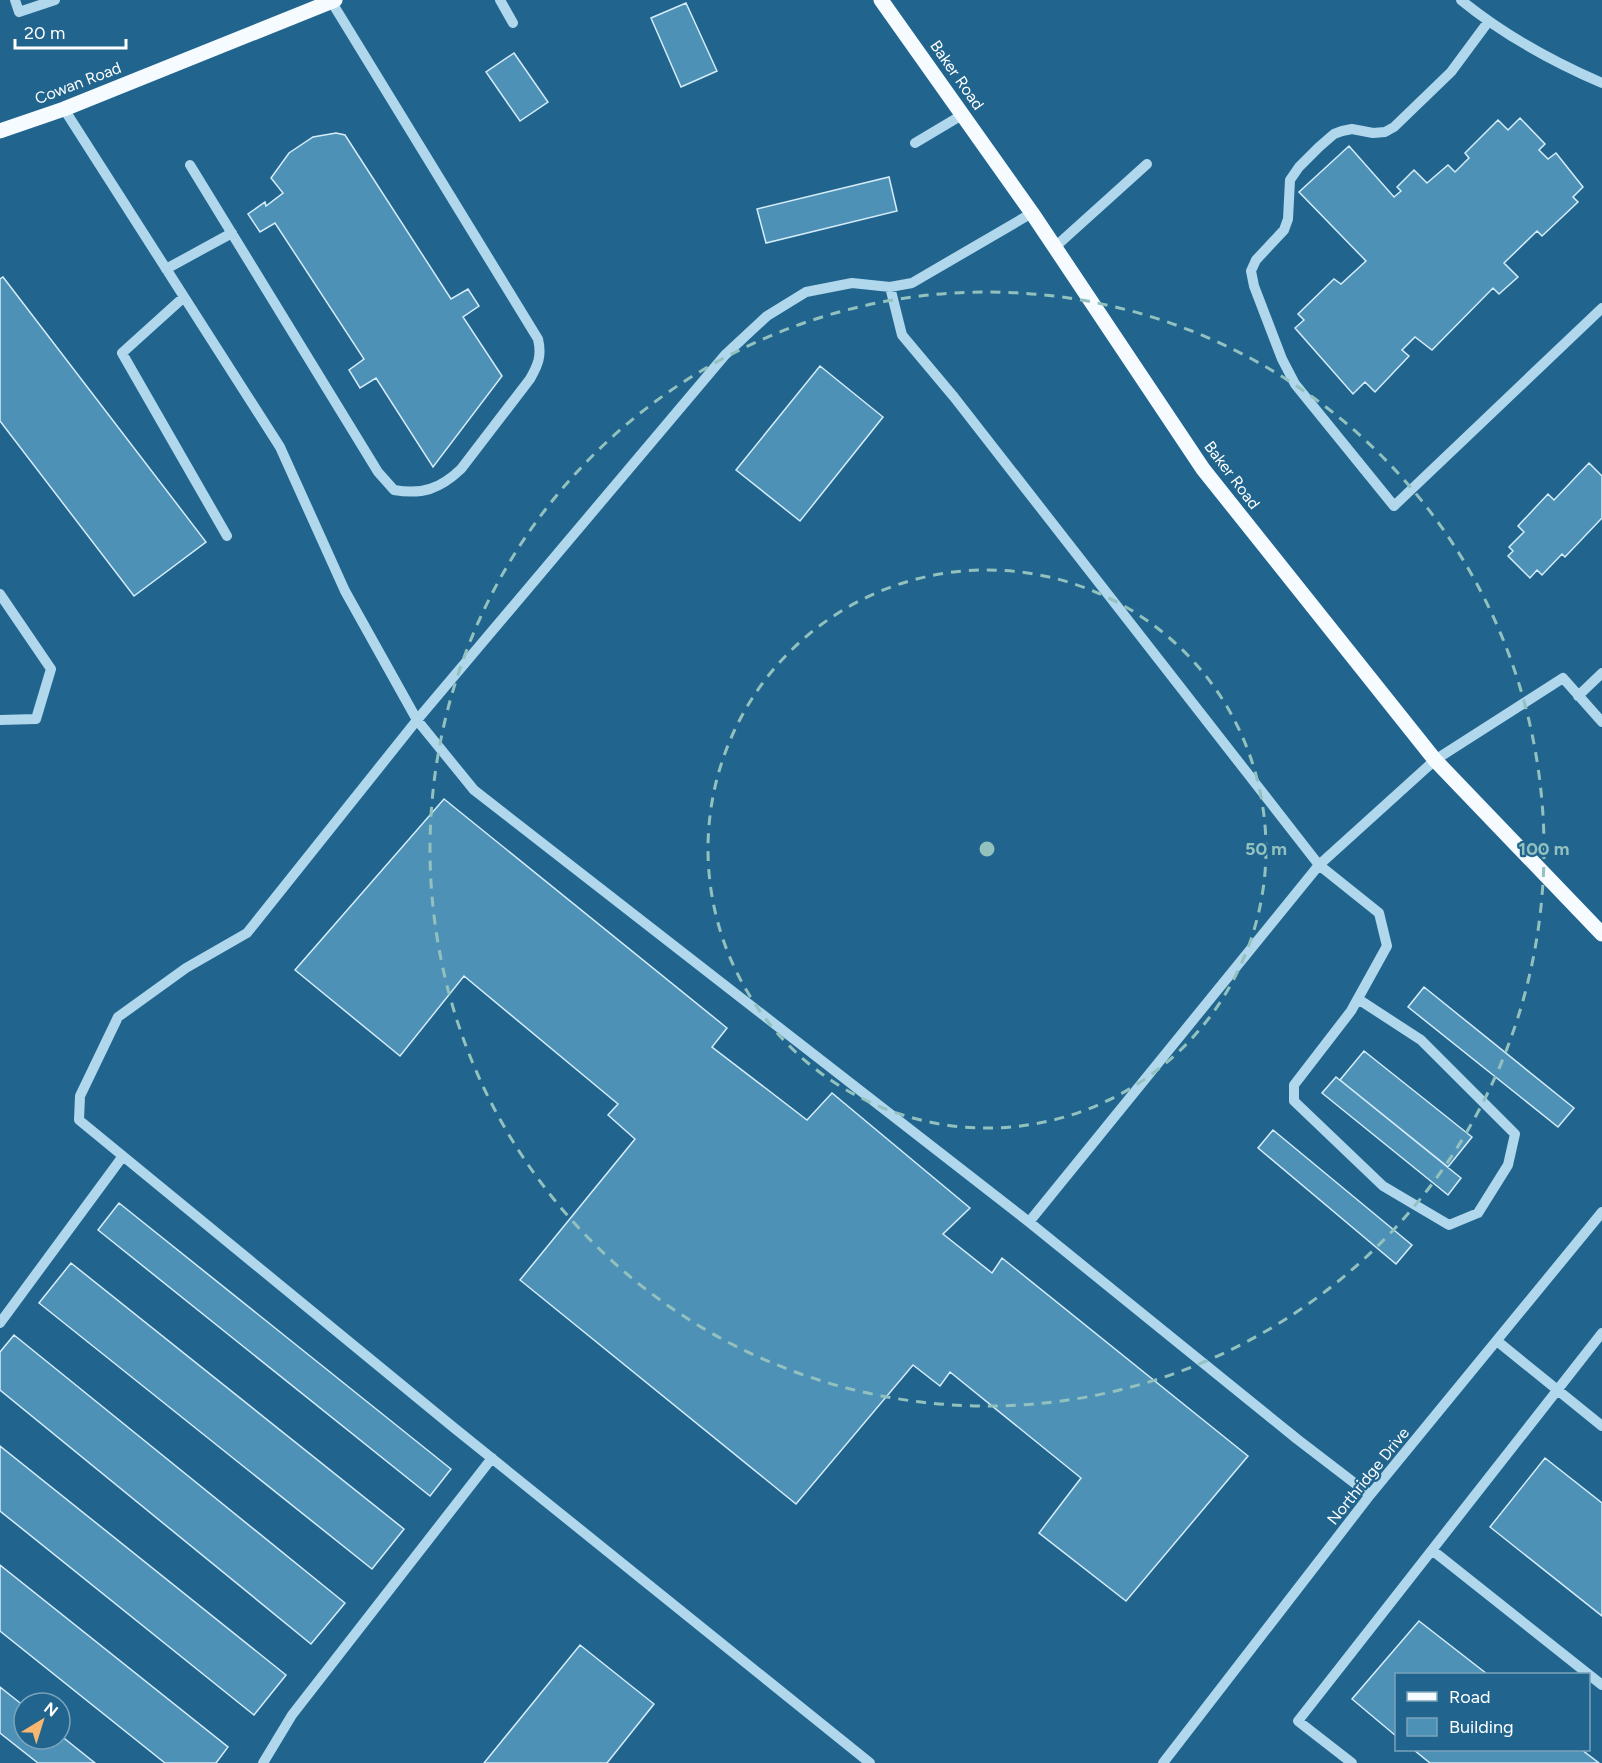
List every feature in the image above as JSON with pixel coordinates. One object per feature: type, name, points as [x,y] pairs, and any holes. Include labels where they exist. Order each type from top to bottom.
[{"type":"main road","name":"Baker Road","points":[[881,0],[1032,213],[1203,469],[1435,760],[1602,934]]},
{"type":"main road","name":"Cowan Road","points":[[0,131],[64,109],[306,5],[333,1]]},
{"type":"street","points":[[15,0],[19,12],[55,0]]},
{"type":"street","points":[[500,0],[513,23]]},
{"type":"street","points":[[1461,0],[1488,22],[1557,63],[1602,83]]},
{"type":"street","points":[[190,165],[378,472],[394,490],[412,493],[434,488],[451,479],[530,379],[539,363],[538,339],[333,1]]},
{"type":"street","points":[[1488,22],[1451,72],[1394,127],[1385,132],[1373,133],[1352,129],[1334,134],[1299,167],[1290,180],[1288,219],[1284,230],[1256,260],[1251,271],[1254,286],[1282,359],[1309,404],[1394,506],[1602,308]]},
{"type":"street","points":[[64,109],[280,447],[345,591],[417,720],[474,790],[1029,1222],[1370,1495]]},
{"type":"street","points":[[915,143],[962,115]]},
{"type":"street","points":[[1055,247],[1147,164]]},
{"type":"street","points":[[870,1763],[79,1120],[80,1096],[118,1017],[186,968],[247,933],[417,720],[725,354],[767,316],[806,292],[852,283],[890,287],[912,283],[1032,213]]},
{"type":"street","points":[[166,269],[232,233]]},
{"type":"street","points":[[890,287],[902,335],[954,397],[1319,865],[1379,913],[1388,946],[1351,1011],[1294,1085],[1294,1101],[1383,1186],[1449,1225],[1478,1213],[1508,1165],[1515,1134],[1421,1040],[1358,999]]},
{"type":"street","points":[[184,297],[122,353],[227,536]]},
{"type":"street","points":[[0,594],[51,669],[36,719],[0,720]]},
{"type":"street","points":[[1578,696],[1602,673]]},
{"type":"street","points":[[1029,1222],[1319,865],[1435,760],[1563,678],[1602,722]]},
{"type":"street","points":[[0,1323],[123,1156]]},
{"type":"street","name":"Northridge Drive","points":[[1163,1763],[1370,1495],[1602,1212]]},
{"type":"street","points":[[1352,1763],[1298,1721],[1602,1333]]},
{"type":"street","points":[[1497,1341],[1602,1426]]},
{"type":"street","points":[[263,1763],[292,1714],[492,1458]]},
{"type":"street","points":[[1432,1550],[1587,1673]]},
{"type":"street","points":[[1590,1675],[1602,1685]]},
{"type":"building","points":[[686,3],[717,71],[681,87],[651,18]]},
{"type":"building","points":[[514,53],[548,102],[520,121],[486,72]]},
{"type":"building","points":[[1520,118],[1545,144],[1539,150],[1548,159],[1556,153],[1583,187],[1573,197],[1578,202],[1542,236],[1537,231],[1504,263],[1518,277],[1499,294],[1493,288],[1432,350],[1415,337],[1402,350],[1409,356],[1375,392],[1365,382],[1353,394],[1295,328],[1304,320],[1298,314],[1334,279],[1341,284],[1366,261],[1299,192],[1349,146],[1394,197],[1401,191],[1397,187],[1414,170],[1427,183],[1448,165],[1455,172],[1469,158],[1465,153],[1498,120],[1508,130]]},
{"type":"building","points":[[336,133],[345,135],[451,299],[468,289],[479,306],[463,317],[502,376],[433,467],[376,378],[360,388],[349,370],[364,359],[275,223],[260,232],[248,214],[265,202],[266,206],[283,193],[271,178],[289,153],[313,137]]},
{"type":"building","points":[[889,177],[897,211],[766,243],[757,209]]},
{"type":"building","points":[[3,277],[206,542],[134,596],[0,421],[0,279]]},
{"type":"building","points":[[820,366],[883,417],[800,521],[736,470]]},
{"type":"building","points":[[1589,463],[1602,476],[1602,518],[1565,557],[1562,554],[1542,575],[1537,570],[1530,578],[1508,556],[1513,551],[1509,547],[1524,532],[1518,526],[1548,494],[1554,500]]},
{"type":"building","points":[[444,799],[727,1028],[712,1047],[807,1120],[832,1093],[970,1208],[943,1234],[992,1273],[1002,1258],[1248,1456],[1126,1601],[1039,1533],[1081,1478],[950,1372],[940,1386],[913,1365],[796,1504],[520,1280],[635,1139],[608,1115],[618,1104],[464,976],[400,1056],[295,970]]},
{"type":"building","points":[[1424,987],[1574,1108],[1558,1127],[1408,1007]]},
{"type":"building","points":[[1364,1051],[1472,1137],[1448,1167],[1340,1080]]},
{"type":"building","points":[[1336,1077],[1461,1178],[1448,1195],[1322,1093]]},
{"type":"building","points":[[1273,1130],[1412,1245],[1396,1264],[1258,1148]]},
{"type":"building","points":[[119,1203],[451,1469],[430,1496],[98,1230]]},
{"type":"building","points":[[71,1263],[404,1529],[372,1569],[39,1303]]},
{"type":"building","points":[[14,1335],[345,1603],[311,1644],[0,1390],[0,1352]]},
{"type":"building","points":[[0,1446],[286,1675],[254,1715],[0,1511]]},
{"type":"building","points":[[1545,1458],[1602,1503],[1602,1616],[1490,1527]]},
{"type":"building","points":[[0,1565],[228,1747],[216,1763],[165,1763],[0,1631]]},
{"type":"building","points":[[1419,1621],[1486,1673],[1395,1673],[1395,1735],[1352,1699]]},
{"type":"building","points":[[580,1645],[654,1704],[607,1763],[484,1763]]},
{"type":"building","points":[[0,1687],[12,1696],[12,1742],[0,1733]]},
{"type":"building","points":[[72,1745],[95,1763],[38,1763],[23,1751],[72,1751]]},
{"type":"building","points":[[1415,1751],[1583,1751],[1599,1763],[1430,1763]]}]
